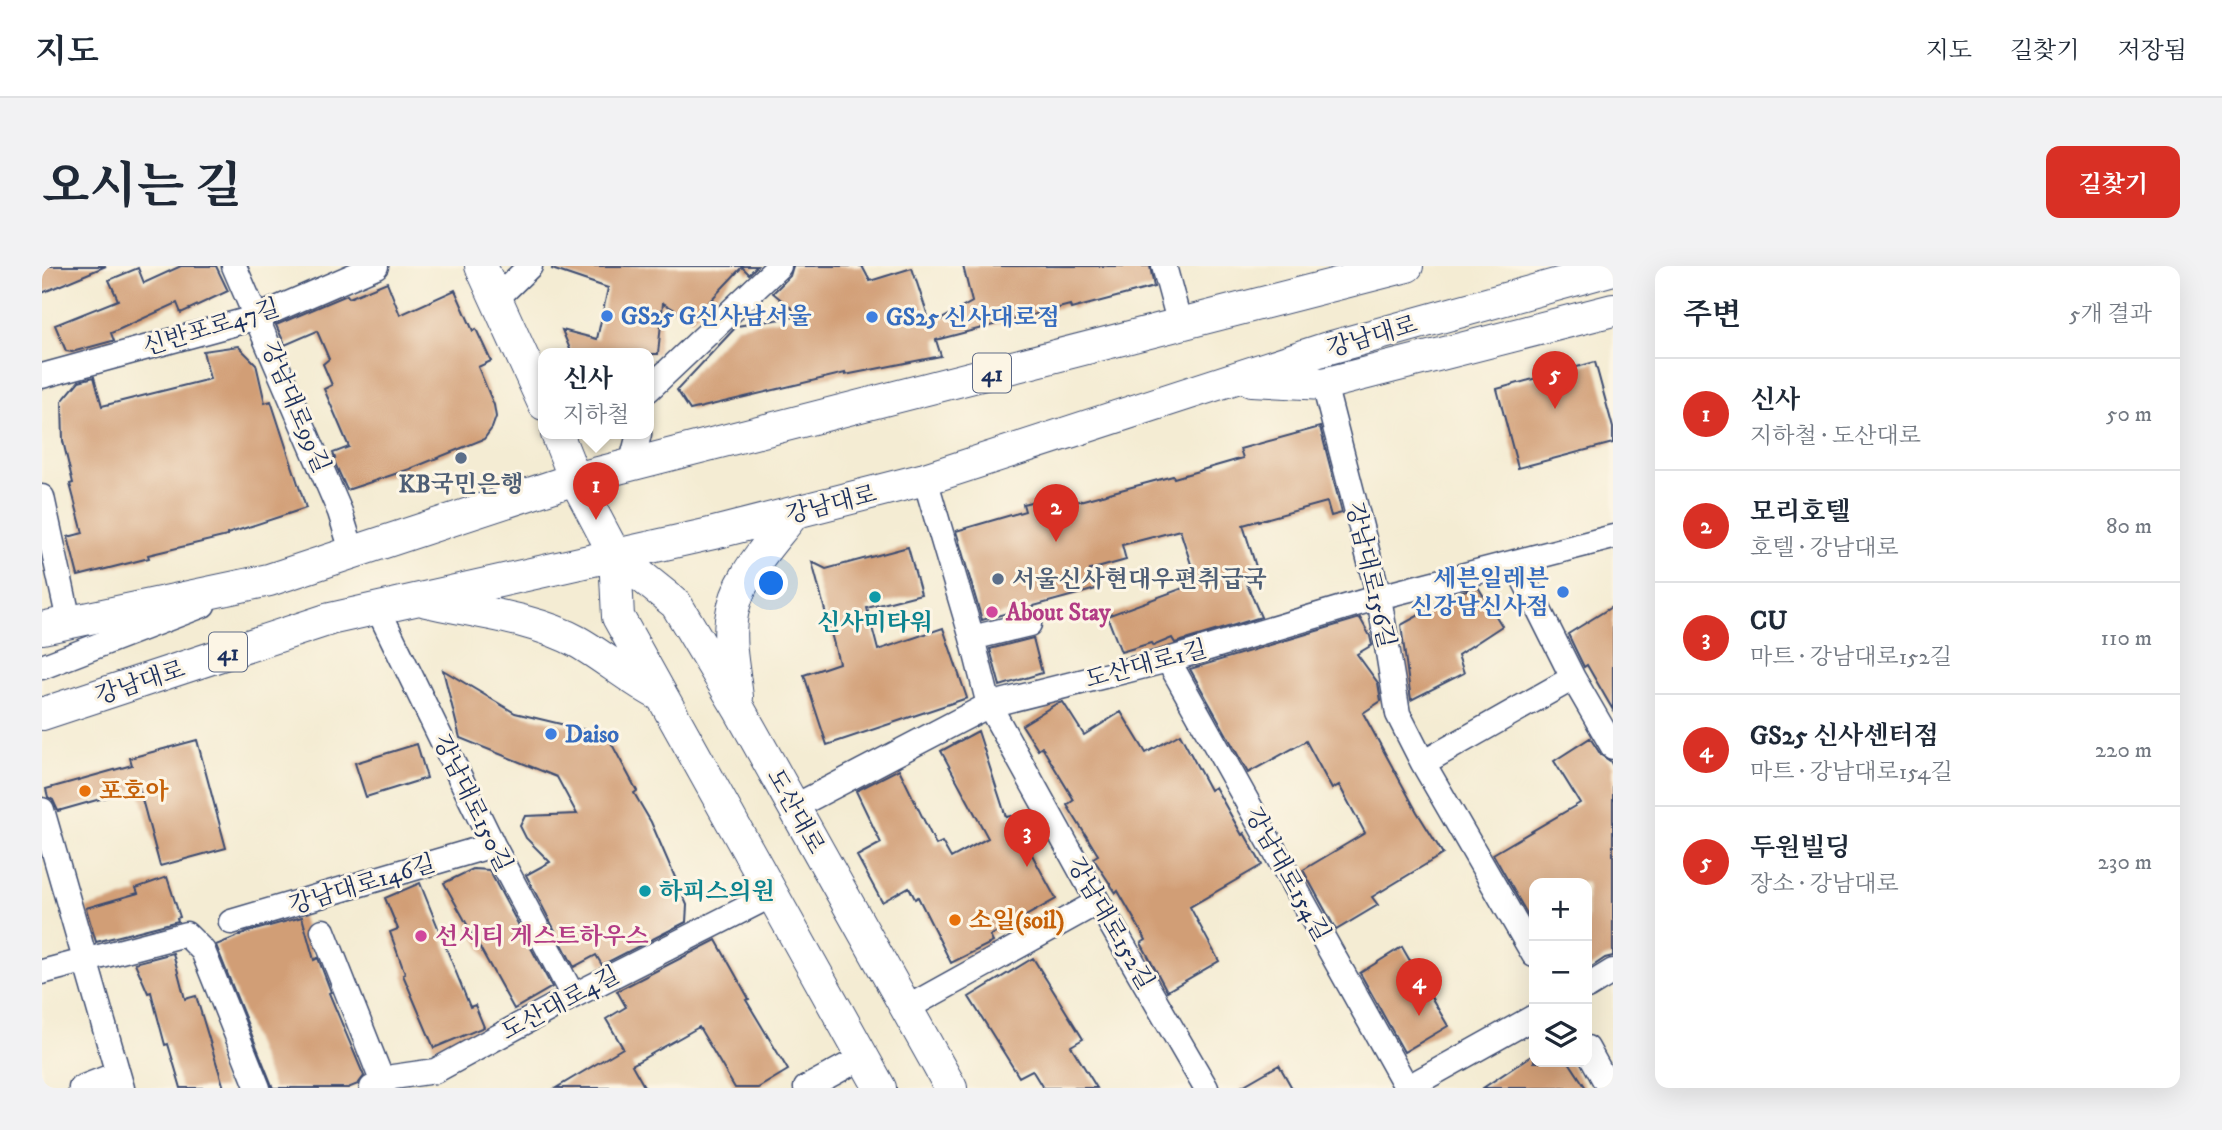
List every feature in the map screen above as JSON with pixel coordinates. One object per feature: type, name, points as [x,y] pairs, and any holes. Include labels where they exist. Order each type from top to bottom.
[{"type":"main road","points":[[481,266],[538,391]]},
{"type":"main road","name":"41","points":[[55,624],[270,580],[575,479],[1407,266]]},
{"type":"main road","name":"강남대로","points":[[42,714],[330,619],[615,555],[925,480],[1325,349],[1613,269]]},
{"type":"main road","points":[[1232,379],[1324,384],[1613,310]]},
{"type":"main road","name":"도산대로","points":[[558,439],[575,479],[615,555],[676,604],[739,709],[951,1088]]},
{"type":"main road","points":[[739,709],[731,642],[731,621],[736,599],[747,573],[794,513]]},
{"type":"main road","name":"도산대로","points":[[615,555],[618,617],[880,1088]]},
{"type":"main road","points":[[417,599],[555,631],[578,642],[645,687],[662,695]]},
{"type":"street","name":"강남대로99길","points":[[234,266],[340,512],[352,551]]},
{"type":"street","name":"신반포로47길","points":[[42,376],[258,317],[376,266]]},
{"type":"street","points":[[496,299],[530,266]]},
{"type":"street","points":[[654,385],[779,266]]},
{"type":"street","points":[[1164,266],[1180,325]]},
{"type":"street","name":"강남대로156길","points":[[1324,384],[1379,597],[1398,714],[1423,763],[1529,946]]},
{"type":"street","points":[[631,465],[638,439]]},
{"type":"street","name":"강남대로152길","points":[[925,480],[989,705],[1098,902],[1206,1088]]},
{"type":"street","points":[[42,497],[55,624]]},
{"type":"street","name":"도산대로1길","points":[[794,807],[989,705],[1168,660],[1379,597],[1613,537]]},
{"type":"street","points":[[1516,562],[1573,678],[1613,747]]},
{"type":"street","points":[[42,667],[270,580]]},
{"type":"street","name":"강남대로150길","points":[[377,607],[493,845],[573,996]]},
{"type":"street","points":[[972,638],[1029,624]]},
{"type":"street","name":"강남대로154길","points":[[1168,660],[1407,1088]]},
{"type":"street","points":[[1423,763],[1573,678]]},
{"type":"street","points":[[42,810],[119,1081],[81,1088]]},
{"type":"street","name":"강남대로146길","points":[[231,922],[493,845]]},
{"type":"street","name":"도산대로4길","points":[[323,931],[378,1085],[393,1077],[430,1079],[573,996],[772,895]]},
{"type":"street","points":[[905,1009],[1098,902]]},
{"type":"street","points":[[42,972],[186,934],[203,951],[258,1088]]},
{"type":"street","points":[[1592,984],[1613,971]]},
{"type":"street","points":[[1407,1088],[1529,1020]]},
{"type":"street","points":[[1592,1057],[1609,1088]]},
{"type":"street","points":[[806,1088],[863,1058]]},
{"type":"building","points":[[42,266],[106,266],[42,293]]},
{"type":"building","points":[[181,266],[216,266],[228,291],[181,313],[177,303],[111,333],[114,341],[72,352],[66,351],[55,325],[118,300],[109,280],[138,268],[144,283]]},
{"type":"building","points":[[553,266],[757,266],[749,274],[742,267],[692,320],[663,303],[658,354],[654,354],[654,348],[570,348],[562,330],[597,339],[608,288],[552,269]]},
{"type":"building","points":[[793,266],[862,266],[870,281],[912,268],[931,325],[972,302],[963,266],[1150,266],[1154,287],[1071,309],[1070,305],[936,340],[941,356],[845,373],[690,410],[677,390],[737,326],[801,316],[773,293],[790,276]]},
{"type":"building","points":[[387,282],[400,315],[455,290],[473,331],[476,329],[491,361],[478,367],[494,405],[496,417],[484,439],[410,469],[347,490],[333,459],[333,453],[349,447],[324,389],[332,385],[323,364],[329,359],[317,331],[285,345],[276,325],[347,295],[349,298]]},
{"type":"building","points":[[238,346],[256,364],[265,403],[271,401],[306,508],[227,536],[148,555],[149,558],[78,576],[68,537],[83,533],[70,484],[73,483],[63,441],[62,401],[79,381],[94,377],[102,406],[210,379],[203,351]]},
{"type":"building","points":[[1595,362],[1613,428],[1613,443],[1518,468],[1497,389]]},
{"type":"building","points":[[1320,427],[1342,513],[1331,516],[1327,502],[1243,525],[1257,570],[1243,575],[1261,617],[1175,643],[1172,638],[1153,646],[1151,643],[1121,652],[1107,616],[1197,583],[1180,530],[1122,545],[1126,560],[1090,570],[1096,589],[982,620],[956,531],[1025,511],[1023,504],[1069,492],[1072,503],[1173,476],[1174,478],[1243,458],[1240,449]]},
{"type":"building","points":[[908,547],[921,594],[867,608],[878,650],[943,628],[967,698],[827,745],[804,675],[839,663],[812,562],[826,569]]},
{"type":"building","points":[[1478,587],[1502,626],[1458,655],[1464,673],[1411,700],[1401,625],[1463,591]]},
{"type":"building","points":[[1613,606],[1613,710],[1587,665],[1584,667],[1568,634]]},
{"type":"building","points":[[1360,618],[1372,645],[1357,654],[1378,683],[1381,701],[1363,713],[1443,854],[1372,897],[1378,905],[1336,930],[1303,870],[1365,833],[1339,785],[1332,789],[1306,741],[1248,773],[1190,669]]},
{"type":"building","points":[[1033,638],[1042,673],[1000,686],[990,649]]},
{"type":"building","points":[[443,670],[515,713],[607,735],[637,791],[634,793],[651,822],[687,905],[686,922],[602,965],[596,955],[574,967],[526,875],[550,862],[526,838],[520,826],[525,816],[577,814],[557,777],[460,738]]},
{"type":"building","points":[[1063,702],[1084,735],[1121,712],[1146,753],[1180,734],[1210,790],[1215,787],[1262,865],[1190,907],[1219,961],[1167,991],[1141,943],[1146,940],[1118,891],[1116,893],[1093,858],[1098,855],[1067,805],[1074,800],[1042,747],[1038,750],[1022,725]]},
{"type":"building","points":[[978,731],[1006,817],[1011,816],[1056,899],[990,936],[993,942],[951,963],[918,897],[915,899],[909,887],[882,902],[857,856],[881,843],[856,791],[899,769],[936,845],[942,842],[951,858],[988,838],[941,751]]},
{"type":"building","points":[[1590,738],[1601,755],[1613,766],[1613,956],[1592,967],[1592,878],[1529,878],[1529,917],[1493,854],[1580,803],[1554,761]]},
{"type":"building","points":[[197,740],[226,848],[160,866],[139,788],[58,811],[53,800],[48,797],[46,789],[132,765],[130,758]]},
{"type":"building","points":[[417,744],[427,778],[366,797],[355,763]]},
{"type":"building","points":[[473,869],[489,870],[552,987],[514,1009],[444,883]]},
{"type":"building","points":[[167,877],[180,917],[177,918],[178,921],[96,942],[86,908],[138,893],[136,888]]},
{"type":"building","points":[[420,883],[470,1007],[475,1005],[484,1027],[434,1048],[403,975],[405,974],[390,932],[398,929],[385,898]]},
{"type":"building","points":[[302,917],[314,960],[318,958],[331,992],[329,993],[364,1076],[358,1084],[348,1088],[273,1088],[216,945],[248,932]]},
{"type":"building","points":[[716,940],[749,999],[746,1000],[788,1070],[758,1088],[735,1088],[699,1027],[632,1065],[645,1088],[556,1088],[623,1048],[606,1019],[626,1007],[617,991]]},
{"type":"building","points":[[1402,947],[1448,1026],[1404,1052],[1360,973]]},
{"type":"building","points":[[173,953],[185,999],[196,996],[224,1088],[181,1088],[168,1044],[165,1045],[151,992],[148,993],[135,963]]},
{"type":"building","points":[[1033,958],[1083,1039],[1071,1046],[1097,1088],[1043,1088],[1032,1070],[1019,1077],[969,997]]},
{"type":"building","points":[[1529,1057],[1529,1067],[1572,1067],[1586,1088],[1483,1088]]},
{"type":"building","points":[[1279,1065],[1292,1088],[1239,1088]]},
{"type":"place","name":"GS25 G신사남서울","points":[[607,316]]},
{"type":"place","name":"GS25 신사대로점","points":[[872,317]]},
{"type":"place","name":"두원빌딩","points":[[1555,409]]},
{"type":"place","name":"KB국민은행","points":[[461,458]]},
{"type":"place","name":"신사","points":[[596,520]]},
{"type":"place","name":"모리호텔","points":[[1056,542]]},
{"type":"place","name":"서울신사현대우편취급국","points":[[998,579]]},
{"type":"place","name":"세븐일레븐 신강남신사점","points":[[1563,592]]},
{"type":"place","name":"신사미타워","points":[[875,597]]},
{"type":"place","name":"About Stay","points":[[992,612]]},
{"type":"place","name":"Daiso","points":[[551,734]]},
{"type":"place","name":"포호아","points":[[85,791]]},
{"type":"place","name":"CU","points":[[1027,867]]},
{"type":"place","name":"하피스의원","points":[[645,891]]},
{"type":"place","name":"소일(soil)","points":[[955,920]]},
{"type":"place","name":"선시티 게스트하우스","points":[[421,936]]},
{"type":"place","name":"GS25 신사센터점","points":[[1419,1016]]}]
